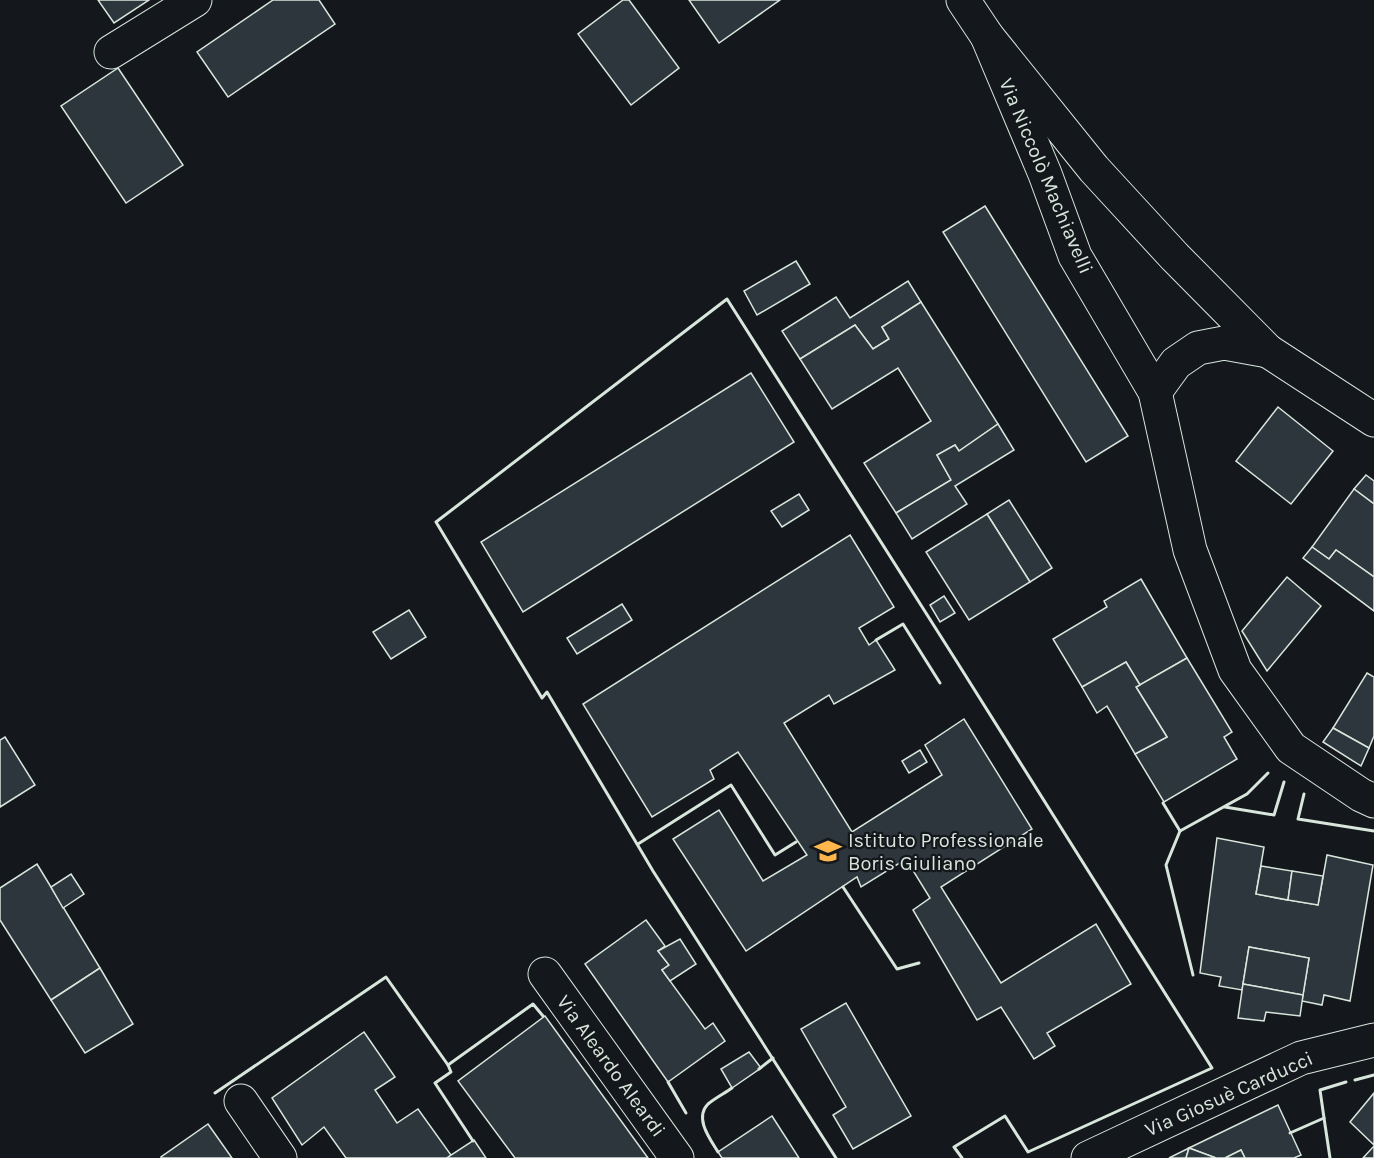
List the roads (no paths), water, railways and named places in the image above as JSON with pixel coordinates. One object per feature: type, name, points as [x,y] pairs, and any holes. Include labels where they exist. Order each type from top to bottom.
[{"type":"main road","points":[[111,52],[195,0]]},
{"type":"main road","points":[[963,0],[987,36],[1094,169],[1175,257],[1268,351],[1374,420]]},
{"type":"main road","name":"Via Niccolò Machiavelli","points":[[987,36],[1045,174],[1075,256],[1155,392],[1190,550],[1235,670],[1291,748],[1361,795],[1374,801]]},
{"type":"main road","points":[[1045,174],[1053,160],[1068,155],[1094,169]]},
{"type":"main road","points":[[1155,392],[1176,363],[1198,348],[1224,343],[1268,351]]},
{"type":"main road","name":"Via Aleardo Aleardi","points":[[545,974],[678,1158]]},
{"type":"main road","name":"Via Giosuè Carducci","points":[[1088,1158],[1301,1058],[1374,1040]]},
{"type":"main road","points":[[241,1101],[280,1158]]},
{"type":"place","name":"Istituto Professionale Boris Giuliano","points":[[828,851]]}]
